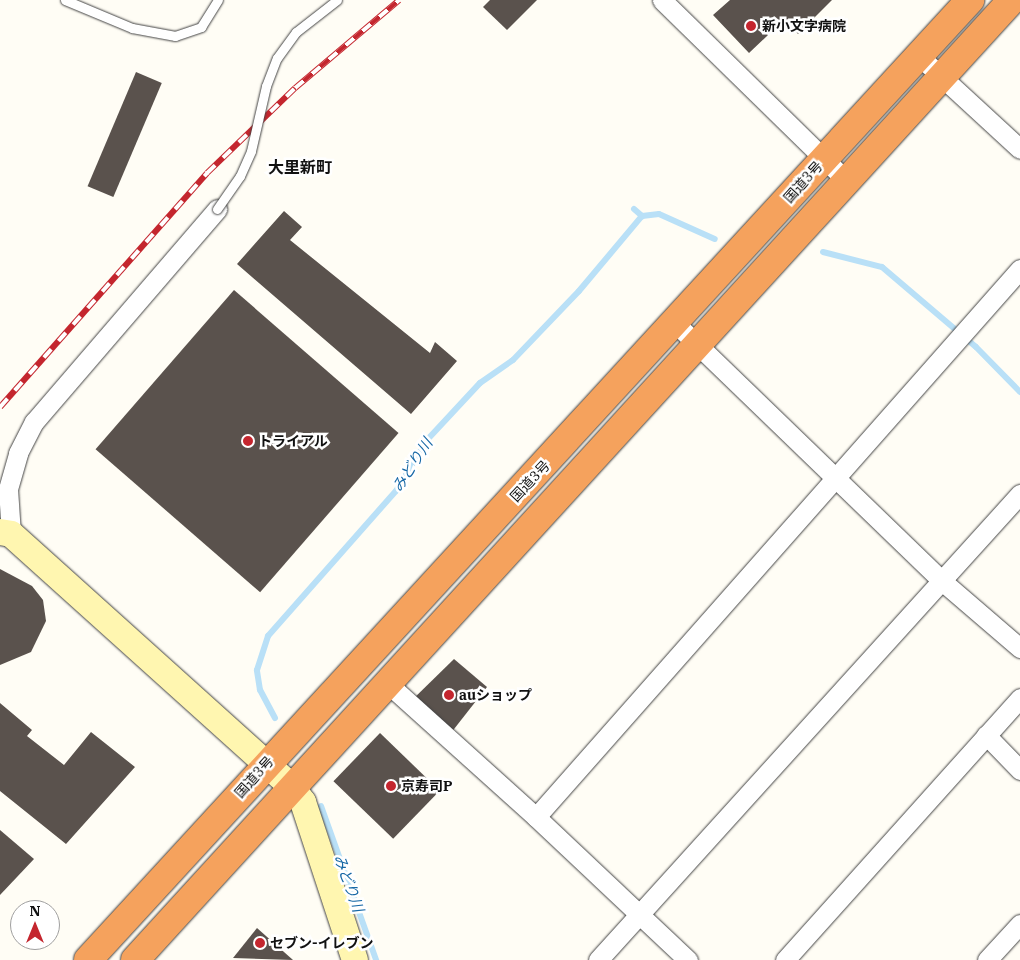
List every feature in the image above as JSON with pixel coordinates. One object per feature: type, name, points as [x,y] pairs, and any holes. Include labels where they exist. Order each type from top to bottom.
[{"type":"highway","name":"国道3号","points":[[88,960],[266,764],[675,323],[970,0]]},
{"type":"highway","points":[[135,960],[386,682],[1012,0]]},
{"type":"street","points":[[662,0],[846,180]]},
{"type":"street","points":[[919,56],[1020,149]]},
{"type":"street","points":[[217,209],[34,422],[18,453],[8,489],[5,533],[291,786],[303,802],[355,960]]},
{"type":"street","points":[[536,817],[834,476],[1020,269]]},
{"type":"street","points":[[675,323],[942,581],[1020,648]]},
{"type":"street","points":[[598,960],[640,916],[1020,494]]},
{"type":"street","points":[[386,682],[536,817],[688,960]]},
{"type":"street","points":[[784,960],[1020,698]]},
{"type":"street","points":[[986,735],[1020,770]]},
{"type":"street","points":[[987,960],[1020,924]]},
{"type":"lane","points":[[65,0],[132,28],[175,36],[201,27],[218,0]]},
{"type":"lane","points":[[217,209],[240,176],[251,151],[266,86],[277,58],[296,32],[337,0]]},
{"type":"building","points":[[490,0],[537,0],[507,30],[483,7]]},
{"type":"building","name":"新小文字病院","points":[[730,0],[832,0],[798,34],[785,19],[749,53],[713,15]]},
{"type":"building","points":[[136,72],[162,83],[113,197],[88,186]]},
{"type":"building","points":[[284,211],[302,227],[290,240],[430,353],[435,342],[457,361],[411,414],[237,264]]},
{"type":"building","name":"トライアル","points":[[234,290],[399,433],[260,592],[96,449]]},
{"type":"building","points":[[0,569],[32,586],[43,600],[46,621],[31,652],[0,665]]},
{"type":"building","name":"auショップ","points":[[454,659],[487,687],[447,738],[408,704]]},
{"type":"building","points":[[0,703],[32,730],[27,736],[64,765],[91,732],[135,767],[66,844],[0,791]]},
{"type":"building","points":[[380,733],[440,791],[393,839],[333,781]]},
{"type":"building","points":[[0,830],[34,859],[0,895]]},
{"type":"building","name":"セブン-イレブン","points":[[257,928],[293,960],[233,958]]},
{"type":"waterway","points":[[634,209],[642,216]]},
{"type":"waterway","name":"みどり川","points":[[275,718],[260,690],[257,670],[268,636],[396,491],[427,440],[480,383],[513,360],[579,291],[642,216],[659,214],[715,239]]},
{"type":"waterway","points":[[823,252],[882,267],[976,347],[1020,392]]},
{"type":"waterway","name":"みどり川","points":[[321,806],[376,960]]},
{"type":"railway","points":[[0,407],[207,173],[295,88],[399,0]]},
{"type":"place","name":"新小文字病院","points":[[751,26]]},
{"type":"place","name":"トライアル","points":[[248,441]]},
{"type":"place","name":"auショップ","points":[[449,695]]},
{"type":"place","name":"京寿司P","points":[[391,786]]},
{"type":"place","name":"セブン-イレブン","points":[[260,943]]},
{"type":"district","name":"大里新町","points":[[300,167]]}]
